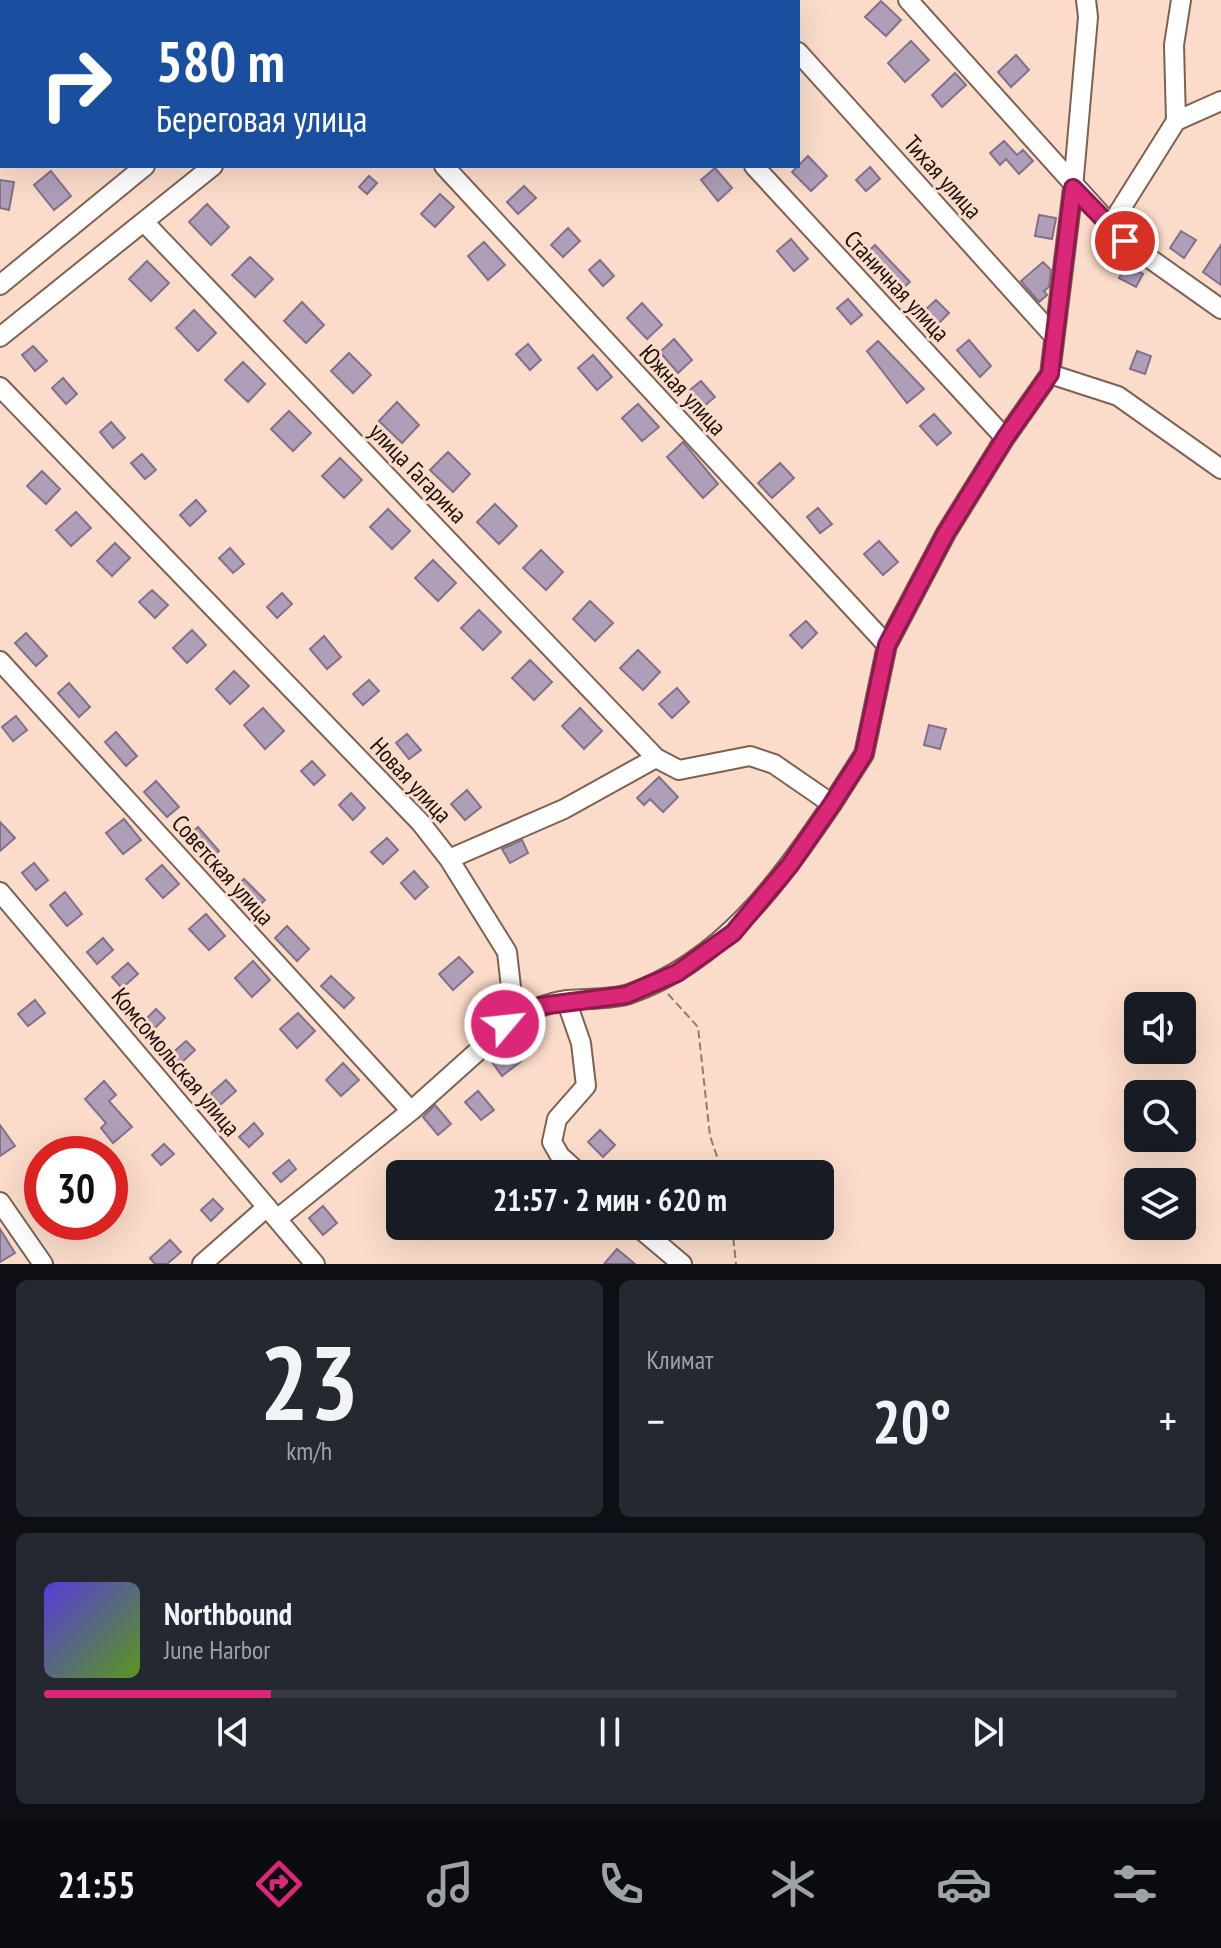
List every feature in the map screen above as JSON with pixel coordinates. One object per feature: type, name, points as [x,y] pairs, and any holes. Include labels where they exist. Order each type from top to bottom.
[{"type":"street","points":[[908,0],[1073,188],[1125,241],[1221,309]]},
{"type":"street","points":[[202,1264],[411,1111],[505,1024],[540,1006],[566,1000],[626,995],[677,973],[733,933],[790,865],[864,754],[887,645],[946,533],[1005,438],[1050,374],[1052,334],[1073,188],[1088,17],[1086,0]]},
{"type":"street","points":[[1110,226],[1176,121],[1174,45],[1181,0]]},
{"type":"street","name":"Тихая улица","points":[[800,54],[1052,334]]},
{"type":"street","points":[[1176,121],[1221,101]]},
{"type":"street","points":[[0,285],[143,168]]},
{"type":"street","points":[[0,337],[211,168]]},
{"type":"street","name":"Южная улица","points":[[446,168],[887,645]]},
{"type":"street","name":"Станичная улица","points":[[756,168],[1005,438]]},
{"type":"street","name":"улица Гагарина","points":[[144,222],[656,758]]},
{"type":"street","points":[[1050,374],[1118,396],[1221,469]]},
{"type":"street","name":"Новая улица","points":[[0,387],[420,822],[449,859],[507,952],[512,996],[505,1024]]},
{"type":"street","name":"Советская улица","points":[[0,661],[411,1111]]},
{"type":"street","points":[[449,859],[564,809],[656,758],[679,770],[750,756],[774,764],[832,804]]},
{"type":"street","name":"Комсомольская улица","points":[[0,892],[315,1264]]},
{"type":"street","points":[[564,1160],[552,1142],[557,1119],[586,1086],[581,1043],[566,1000]]},
{"type":"street","points":[[0,1202],[43,1264]]},
{"type":"street","points":[[654,1240],[682,1264]]},
{"type":"path","points":[[656,982],[698,1027],[710,1136],[718,1160]]},
{"type":"path","points":[[733,1240],[736,1264]]},
{"type":"building","points":[[881,1],[901,20],[886,36],[865,17]]},
{"type":"building","points":[[911,41],[929,60],[905,82],[888,63]]},
{"type":"building","points":[[1016,55],[1029,70],[1011,87],[998,72]]},
{"type":"building","points":[[955,73],[966,85],[942,107],[932,95]]},
{"type":"building","points":[[1004,141],[1017,155],[1023,150],[1033,161],[1019,174],[1006,159],[1000,165],[990,153]]},
{"type":"building","points":[[808,156],[827,176],[811,191],[792,172],[800,168]]},
{"type":"building","points":[[870,167],[880,179],[866,191],[856,180]]},
{"type":"building","points":[[715,168],[732,188],[718,201],[701,180]]},
{"type":"building","points":[[51,171],[71,196],[54,210],[34,185]]},
{"type":"building","points":[[369,176],[377,183],[367,194],[359,187]]},
{"type":"building","points":[[0,180],[14,182],[9,210],[0,208]]},
{"type":"building","points":[[524,186],[536,198],[518,214],[507,202]]},
{"type":"building","points":[[440,194],[454,207],[435,227],[421,214]]},
{"type":"building","points":[[207,204],[229,227],[211,245],[189,222]]},
{"type":"building","points":[[1039,215],[1056,218],[1052,239],[1035,236]]},
{"type":"building","points":[[568,228],[580,241],[563,257],[551,245]]},
{"type":"building","points":[[1181,231],[1196,240],[1184,258],[1170,248]]},
{"type":"building","points":[[791,239],[808,259],[794,271],[777,251]]},
{"type":"building","points":[[484,242],[505,265],[488,280],[468,256]]},
{"type":"building","points":[[875,245],[910,282],[898,292],[875,266],[871,269],[861,258]]},
{"type":"building","points":[[1221,245],[1221,285],[1203,272]]},
{"type":"building","points":[[250,257],[273,279],[255,297],[232,275]]},
{"type":"building","points":[[600,260],[614,276],[603,286],[589,270]]},
{"type":"building","points":[[147,261],[169,283],[151,301],[129,279]]},
{"type":"building","points":[[1043,262],[1051,270],[1049,287],[1044,291],[1047,295],[1039,302],[1021,281]]},
{"type":"building","points":[[1126,265],[1143,274],[1136,287],[1119,278]]},
{"type":"building","points":[[848,299],[862,315],[851,324],[837,308]]},
{"type":"building","points":[[936,300],[949,313],[938,324],[925,310]]},
{"type":"building","points":[[302,302],[324,325],[306,343],[284,321]]},
{"type":"building","points":[[642,303],[662,325],[647,339],[627,318]]},
{"type":"building","points":[[194,310],[216,333],[198,351],[176,328]]},
{"type":"building","points":[[674,339],[692,360],[678,373],[660,352]]},
{"type":"building","points":[[969,340],[991,366],[980,377],[957,350]]},
{"type":"building","points":[[878,341],[924,389],[907,403],[867,351]]},
{"type":"building","points":[[528,344],[541,360],[530,370],[516,354]]},
{"type":"building","points":[[33,346],[47,361],[35,371],[22,355]]},
{"type":"building","points":[[1137,351],[1151,356],[1145,374],[1130,369]]},
{"type":"building","points":[[349,353],[371,375],[353,393],[331,371]]},
{"type":"building","points":[[593,355],[612,377],[597,390],[578,368]]},
{"type":"building","points":[[243,362],[265,384],[248,402],[225,380]]},
{"type":"building","points":[[63,378],[77,394],[66,404],[52,388]]},
{"type":"building","points":[[701,381],[715,397],[703,407],[690,390]]},
{"type":"building","points":[[397,402],[419,425],[402,443],[379,421]]},
{"type":"building","points":[[638,404],[659,427],[642,441],[622,418]]},
{"type":"building","points":[[289,411],[311,433],[293,451],[271,429]]},
{"type":"building","points":[[934,414],[951,433],[937,445],[920,426]]},
{"type":"building","points":[[111,422],[125,438],[113,448],[100,432]]},
{"type":"building","points":[[683,442],[718,484],[703,498],[667,457]]},
{"type":"building","points":[[448,452],[470,474],[453,492],[430,470]]},
{"type":"building","points":[[142,454],[156,470],[145,479],[131,463]]},
{"type":"building","points":[[340,458],[362,480],[344,498],[322,476]]},
{"type":"building","points":[[780,463],[794,478],[772,498],[758,483]]},
{"type":"building","points":[[42,471],[60,489],[46,504],[27,486]]},
{"type":"building","points":[[196,500],[206,511],[190,526],[180,515]]},
{"type":"building","points":[[495,504],[517,526],[499,544],[477,522]]},
{"type":"building","points":[[818,508],[832,524],[820,533],[807,517]]},
{"type":"building","points":[[388,509],[410,531],[392,549],[370,527]]},
{"type":"building","points":[[76,512],[91,528],[71,546],[56,530]]},
{"type":"building","points":[[879,541],[898,562],[883,575],[864,554]]},
{"type":"building","points":[[115,543],[130,558],[112,576],[97,561]]},
{"type":"building","points":[[230,548],[244,564],[233,573],[219,558]]},
{"type":"building","points":[[541,550],[563,572],[546,590],[523,568]]},
{"type":"building","points":[[433,560],[456,583],[438,601],[415,578]]},
{"type":"building","points":[[152,590],[168,605],[155,618],[139,602]]},
{"type":"building","points":[[282,593],[292,604],[277,618],[267,607]]},
{"type":"building","points":[[590,601],[613,623],[595,641],[573,619]]},
{"type":"building","points":[[479,610],[501,632],[483,650],[461,628]]},
{"type":"building","points":[[806,621],[817,633],[802,648],[790,635]]},
{"type":"building","points":[[192,630],[206,645],[187,663],[173,648]]},
{"type":"building","points":[[26,633],[47,656],[36,666],[15,643]]},
{"type":"building","points":[[324,636],[341,657],[327,669],[310,649]]},
{"type":"building","points":[[638,650],[660,672],[643,690],[620,668]]},
{"type":"building","points":[[530,660],[552,682],[534,700],[512,678]]},
{"type":"building","points":[[234,671],[249,686],[230,704],[216,689]]},
{"type":"building","points":[[369,680],[379,691],[363,705],[353,694]]},
{"type":"building","points":[[69,683],[90,707],[79,717],[58,693]]},
{"type":"building","points":[[677,688],[689,702],[672,718],[659,704]]},
{"type":"building","points":[[263,708],[284,731],[265,749],[244,725]]},
{"type":"building","points":[[580,708],[602,731],[584,749],[562,726]]},
{"type":"building","points":[[16,716],[27,730],[13,741],[2,727]]},
{"type":"building","points":[[929,725],[946,729],[940,749],[924,745]]},
{"type":"building","points":[[116,732],[137,756],[126,766],[105,742]]},
{"type":"building","points":[[407,734],[421,750],[409,759],[396,743]]},
{"type":"building","points":[[312,761],[325,775],[314,785],[301,771]]},
{"type":"building","points":[[659,777],[678,797],[663,812],[650,799],[644,805],[637,798]]},
{"type":"building","points":[[156,781],[179,807],[167,817],[144,792]]},
{"type":"building","points":[[467,790],[481,807],[465,820],[451,804]]},
{"type":"building","points":[[351,793],[365,808],[353,820],[339,805]]},
{"type":"building","points":[[124,819],[141,840],[123,854],[106,833]]},
{"type":"building","points":[[0,822],[15,838],[0,851]]},
{"type":"building","points":[[198,827],[219,851],[208,861],[187,837]]},
{"type":"building","points":[[387,838],[398,850],[383,864],[371,852]]},
{"type":"building","points":[[522,840],[528,853],[510,863],[502,849]]},
{"type":"building","points":[[34,863],[48,880],[36,890],[22,873]]},
{"type":"building","points":[[162,865],[179,884],[163,898],[146,879]]},
{"type":"building","points":[[414,871],[428,887],[415,899],[401,883]]},
{"type":"building","points":[[244,879],[265,900],[254,911],[233,889]]},
{"type":"building","points":[[65,892],[82,914],[67,926],[50,905]]},
{"type":"building","points":[[206,914],[225,936],[209,950],[189,929]]},
{"type":"building","points":[[287,926],[309,949],[297,961],[275,938]]},
{"type":"building","points":[[103,938],[113,950],[97,964],[87,952]]},
{"type":"building","points":[[459,957],[473,972],[453,990],[439,974]]},
{"type":"building","points":[[253,961],[270,980],[252,997],[235,978]]},
{"type":"building","points":[[128,963],[138,974],[122,988],[112,977]]},
{"type":"building","points":[[331,976],[354,998],[344,1008],[321,986]]},
{"type":"building","points":[[35,1000],[45,1013],[28,1026],[18,1014]]},
{"type":"building","points":[[156,1009],[165,1018],[152,1031],[143,1022]]},
{"type":"building","points":[[298,1013],[315,1031],[297,1048],[280,1029]]},
{"type":"building","points":[[186,1041],[195,1050],[180,1064],[171,1054]]},
{"type":"building","points":[[518,1042],[528,1056],[502,1076],[492,1062]]},
{"type":"building","points":[[343,1063],[359,1080],[341,1096],[326,1080]]},
{"type":"building","points":[[226,1080],[236,1091],[220,1105],[210,1094]]},
{"type":"building","points":[[104,1081],[116,1095],[109,1101],[132,1127],[121,1136],[107,1136],[101,1128],[106,1123],[85,1099]]},
{"type":"building","points":[[478,1091],[494,1110],[481,1120],[465,1102]]},
{"type":"building","points":[[435,1105],[451,1124],[438,1135],[423,1117]]},
{"type":"building","points":[[254,1123],[263,1134],[249,1147],[239,1137]]},
{"type":"building","points":[[0,1125],[15,1146],[0,1156]]},
{"type":"building","points":[[600,1130],[615,1145],[603,1157],[588,1142]]},
{"type":"building","points":[[164,1144],[174,1154],[161,1165],[152,1155]]},
{"type":"building","points":[[289,1160],[296,1169],[281,1182],[273,1173]]},
{"type":"building","points":[[213,1199],[223,1209],[211,1221],[201,1210]]},
{"type":"building","points":[[323,1206],[337,1223],[323,1235],[309,1218]]},
{"type":"building","points":[[0,1229],[15,1253],[0,1262]]},
{"type":"building","points":[[170,1240],[181,1252],[167,1264],[155,1264],[150,1258]]},
{"type":"building","points":[[617,1249],[635,1264],[604,1264]]},
{"type":"route","points":[[505,1024],[540,1006],[566,1000],[626,995],[677,973],[733,933],[790,865],[864,754],[887,645],[946,533],[1005,438],[1050,374],[1052,334],[1073,188],[1125,241]]}]
